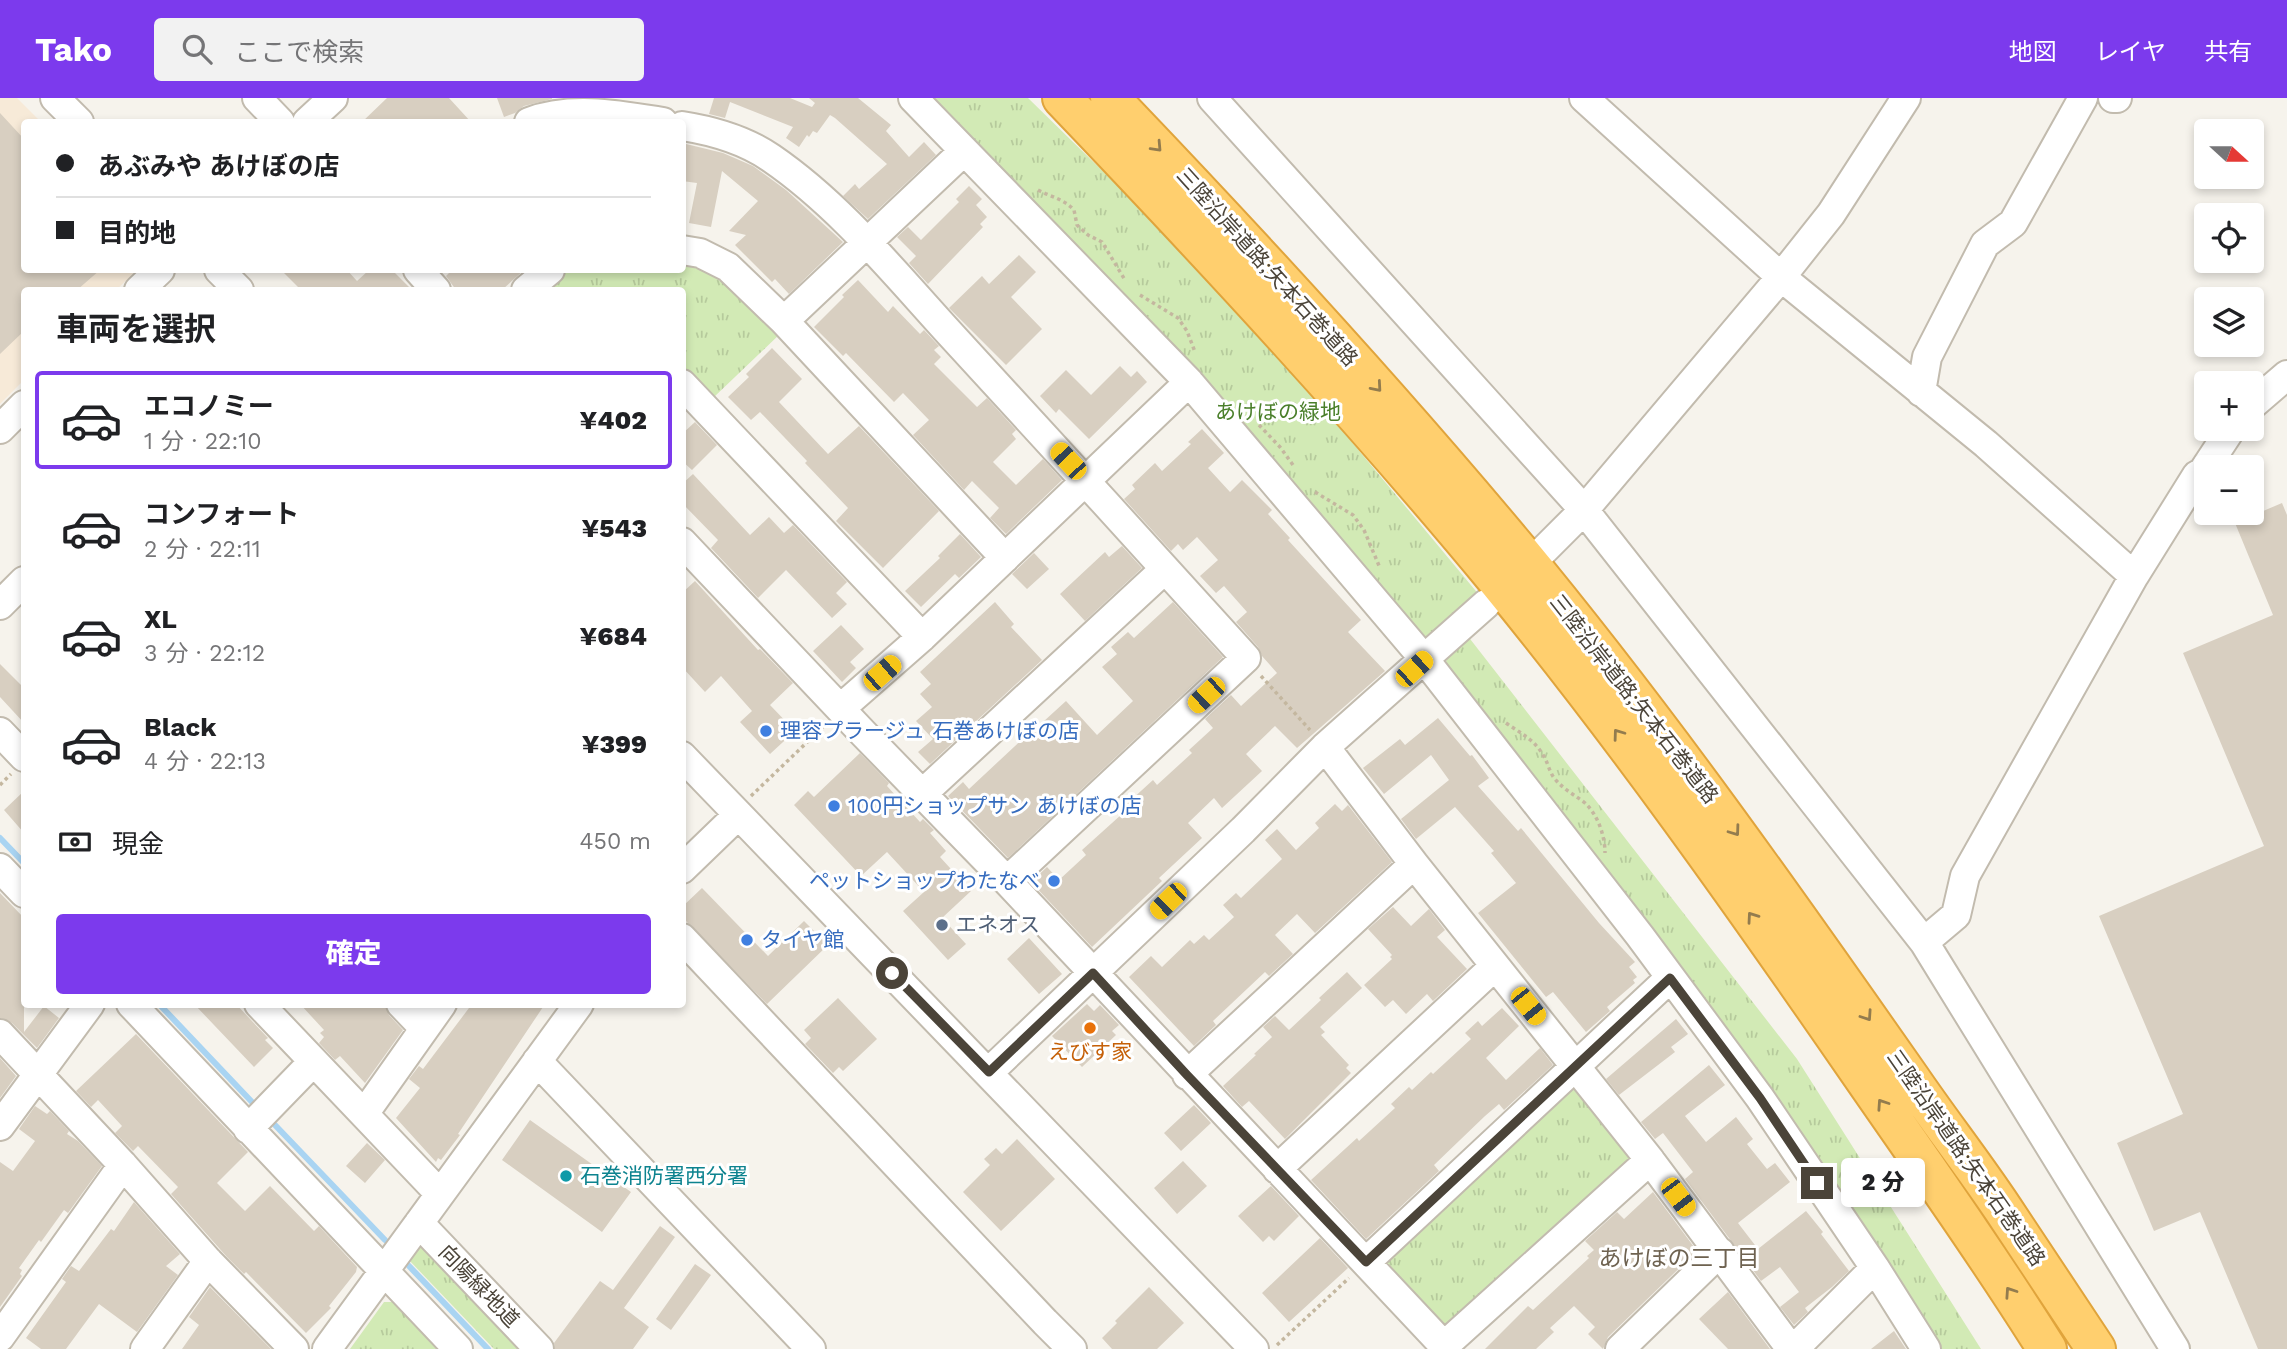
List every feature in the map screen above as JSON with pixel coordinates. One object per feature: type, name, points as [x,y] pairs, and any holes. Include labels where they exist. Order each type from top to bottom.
[{"type":"highway","name":"三陸沿岸道路;矢本石巻道路","points":[[1062,98],[1352,412],[1496,580],[1608,721],[1805,992],[2047,1349]]},
{"type":"highway","name":"三陸沿岸道路;矢本石巻道路","points":[[1110,98],[1256,253],[1386,398],[1517,550],[1636,698],[1836,971],[2001,1206],[2096,1349]]},
{"type":"street","points":[[55,98],[76,119]]},
{"type":"street","points":[[257,98],[277,119]]},
{"type":"street","points":[[310,119],[333,98]]},
{"type":"street","points":[[913,98],[1189,382],[1425,660],[1640,936],[1760,1098],[1875,1268],[1926,1349]]},
{"type":"street","points":[[1212,98],[1584,510],[1924,942],[2175,1349]]},
{"type":"street","points":[[1584,98],[1781,277],[1986,444],[2134,576]]},
{"type":"street","points":[[1543,551],[1584,510],[1831,215],[1906,98]]},
{"type":"street","points":[[1921,392],[1927,357],[1985,244],[2013,223],[2083,98]]},
{"type":"street","points":[[537,119],[578,113],[635,119]]},
{"type":"street","points":[[686,127],[737,140],[769,157],[813,188],[1086,481],[1246,658],[1007,881]]},
{"type":"street","points":[[784,321],[964,151]]},
{"type":"street","points":[[686,251],[700,253],[728,267],[784,321],[1005,558]]},
{"type":"street","points":[[142,287],[157,273]]},
{"type":"street","points":[[222,273],[236,287]]},
{"type":"street","points":[[421,273],[433,287]]},
{"type":"street","points":[[530,287],[546,273]]},
{"type":"street","points":[[2264,395],[2287,375]]},
{"type":"street","points":[[841,708],[922,637],[1189,382]]},
{"type":"street","points":[[686,388],[922,637]]},
{"type":"street","points":[[0,429],[21,408]]},
{"type":"street","points":[[1924,942],[1956,915],[1965,876],[2134,576],[2197,475],[2202,472],[2223,441]]},
{"type":"street","points":[[686,546],[1007,881],[1446,1348],[1650,1160]]},
{"type":"street","points":[[922,794],[1165,569]]},
{"type":"street","points":[[0,605],[21,584]]},
{"type":"street","points":[[989,1072],[1243,830],[1325,747],[1486,604]]},
{"type":"street","points":[[0,732],[21,754]]},
{"type":"street","points":[[1325,747],[1414,864],[1650,1160],[1792,1349],[1875,1268]]},
{"type":"street","points":[[686,759],[744,806],[989,1072],[1265,1347]]},
{"type":"street","points":[[686,865],[744,806]]},
{"type":"street","points":[[1187,1075],[1414,864]]},
{"type":"street","points":[[0,868],[21,890]]},
{"type":"street","points":[[686,942],[1072,1349]]},
{"type":"street","points":[[1277,1169],[1495,966]]},
{"type":"street","points":[[1366,1262],[1670,978]]},
{"type":"street","points":[[0,1126],[87,1008]]},
{"type":"street","points":[[135,1008],[458,1349]]},
{"type":"street","points":[[263,1008],[440,1194]]},
{"type":"street","points":[[405,1008],[424,1028]]},
{"type":"street","points":[[364,1114],[439,1008]]},
{"type":"street","points":[[327,1349],[576,1008]]},
{"type":"street","points":[[0,1034],[124,1165],[208,1261],[294,1349]]},
{"type":"street","points":[[537,1061],[811,1349]]},
{"type":"street","points":[[248,1129],[313,1062]]},
{"type":"street","points":[[0,1336],[124,1165]]},
{"type":"street","name":"向陽緑地道","points":[[419,1223],[539,1349]]},
{"type":"street","points":[[1620,1349],[1720,1252]]},
{"type":"street","points":[[145,1349],[208,1261]]},
{"type":"path","points":[[1246,658],[1325,747]]},
{"type":"path","points":[[744,806],[841,708]]},
{"type":"path","points":[[1265,1347],[1366,1262]]},
{"type":"shaded area","points":[[0,98],[17,98],[38,119],[21,119],[21,273],[134,273],[119,287],[21,287],[21,383],[0,404]]},
{"type":"green space","name":"あけぼの緑地","points":[[926,98],[1028,98],[1118,186],[1306,387],[1480,596],[1428,638],[1415,629]]},
{"type":"green space","points":[[686,261],[721,272],[781,333],[713,398],[686,371],[686,287],[540,287],[557,273],[686,273]]},
{"type":"green space","points":[[1467,635],[1797,1059],[1981,1349],[1940,1349],[1445,667],[1448,653]]},
{"type":"green space","points":[[1576,1066],[1650,1160],[1444,1346],[1366,1262]]},
{"type":"green space","points":[[427,1239],[528,1349],[494,1349],[409,1260]]},
{"type":"green space","points":[[384,1302],[398,1302],[443,1349],[350,1349]]},
{"type":"building","points":[[387,98],[449,98],[468,119],[365,119]]},
{"type":"building","points":[[497,98],[552,99],[524,106],[504,117]]},
{"type":"building","points":[[714,98],[790,98],[812,107],[815,103],[809,98],[858,98],[891,125],[886,131],[909,157],[924,142],[936,155],[868,219],[843,196],[855,184],[859,189],[887,164],[835,118],[830,115],[817,133],[813,131],[809,137],[807,135],[799,147],[786,138],[793,127],[730,102],[725,118],[709,114]]},
{"type":"building","points":[[0,113],[21,136],[21,273],[97,273],[80,287],[21,287],[21,334],[0,354]]},
{"type":"building","points":[[686,144],[723,153],[753,166],[786,190],[843,242],[789,294],[775,279],[772,282],[735,245],[746,235],[729,231],[758,201],[722,171],[711,227],[689,223],[697,183],[686,182]]},
{"type":"building","points":[[969,186],[982,199],[976,205],[987,217],[980,224],[983,227],[928,284],[909,263],[916,256],[897,237],[908,227],[921,240],[959,202],[956,199]]},
{"type":"building","points":[[1019,255],[1036,272],[1011,297],[1042,329],[1006,365],[949,308],[982,276],[989,284]]},
{"type":"building","points":[[284,273],[350,273],[357,281],[366,273],[395,273],[409,287],[298,287]]},
{"type":"building","points":[[449,273],[521,273],[505,287],[454,287],[446,276]]},
{"type":"building","points":[[858,280],[888,312],[893,306],[920,334],[924,330],[939,346],[934,350],[941,357],[934,364],[977,407],[987,398],[1016,430],[1012,434],[1016,439],[993,462],[1016,485],[1043,459],[1062,480],[1006,534],[990,518],[999,508],[972,481],[964,490],[913,435],[929,420],[903,393],[894,402],[846,353],[843,356],[814,327]]},
{"type":"building","points":[[772,348],[802,379],[779,402],[828,454],[859,426],[939,511],[883,568],[836,521],[848,508],[805,463],[807,461],[760,412],[751,420],[728,397],[749,377],[746,374]]},
{"type":"building","points":[[1120,366],[1131,377],[1137,371],[1147,382],[1089,439],[1059,409],[1056,413],[1040,396],[1066,370],[1091,395]]},
{"type":"building","points":[[695,422],[717,445],[692,470],[686,465],[686,430]]},
{"type":"building","points":[[1202,429],[1224,453],[1208,468],[1230,492],[1242,480],[1272,510],[1268,514],[1290,538],[1288,540],[1361,620],[1348,632],[1385,671],[1297,748],[1275,726],[1246,754],[1262,771],[1222,808],[1214,798],[1188,823],[1202,838],[1159,878],[1162,881],[1092,947],[1031,882],[1047,867],[1059,880],[1086,855],[1082,850],[1122,814],[1119,811],[1153,780],[1157,785],[1192,753],[1189,750],[1213,728],[1205,719],[1231,695],[1241,706],[1277,673],[1236,622],[1247,612],[1224,586],[1216,593],[1200,576],[1218,560],[1197,537],[1183,550],[1178,544],[1171,551],[1124,499],[1135,489],[1132,485],[1155,463],[1162,471],[1191,444],[1188,442]]},
{"type":"building","points":[[693,474],[750,535],[769,517],[784,533],[793,525],[847,582],[836,593],[847,604],[832,618],[786,570],[758,598],[711,548],[718,540],[686,507],[686,480]]},
{"type":"building","points":[[2282,503],[2287,515],[2287,1349],[2258,1349],[2200,1212],[2154,1231],[2117,1143],[2183,1114],[2099,916],[2264,846],[2183,653],[2273,615],[2236,525],[2264,525],[2264,511]]},
{"type":"building","points":[[960,534],[981,557],[959,578],[955,574],[921,607],[905,591],[940,558],[938,556]]},
{"type":"building","points":[[1122,546],[1142,568],[1085,621],[1060,594],[1105,552],[1109,557]]},
{"type":"building","points":[[1034,553],[1049,569],[1027,589],[1012,574]]},
{"type":"building","points":[[695,581],[758,650],[793,683],[770,705],[795,731],[770,754],[740,722],[752,711],[721,676],[705,692],[686,671],[686,589]]},
{"type":"building","points":[[995,602],[1014,624],[1011,627],[1042,660],[930,764],[918,752],[933,739],[916,721],[932,707],[920,694],[931,684],[920,672]]},
{"type":"building","points":[[1173,602],[1223,657],[1008,858],[948,796],[963,782],[969,789],[1066,701],[1097,735],[1133,701],[1102,667],[1117,654],[1111,647],[1128,632],[1134,638]]},
{"type":"building","points":[[841,625],[864,649],[850,662],[856,668],[842,682],[813,651]]},
{"type":"building","points":[[0,664],[21,685],[21,720],[0,697]]},
{"type":"building","points":[[1438,718],[1489,778],[1478,786],[1518,831],[1521,828],[1599,923],[1635,962],[1629,967],[1637,977],[1633,980],[1635,983],[1607,1007],[1610,1011],[1586,1032],[1553,992],[1546,997],[1478,913],[1516,883],[1491,853],[1494,851],[1455,807],[1416,839],[1401,819],[1449,780],[1431,755],[1384,794],[1363,768],[1400,739],[1405,745]]},
{"type":"building","points":[[860,753],[889,783],[887,786],[920,822],[923,819],[934,830],[930,833],[946,851],[940,857],[971,891],[942,918],[966,944],[948,960],[903,911],[924,892],[887,852],[861,876],[794,805],[808,791],[814,797]]},
{"type":"building","points":[[21,794],[21,830],[4,810]]},
{"type":"building","points":[[1335,804],[1342,811],[1348,805],[1392,862],[1315,933],[1297,914],[1275,935],[1293,954],[1269,976],[1265,972],[1213,1021],[1216,1025],[1194,1046],[1129,977],[1151,956],[1162,967],[1190,940],[1194,944],[1204,935],[1209,940],[1234,917],[1223,905],[1236,893],[1241,898],[1282,859],[1265,840],[1277,829],[1296,850],[1319,828],[1315,823]]},
{"type":"building","points":[[702,888],[768,956],[804,921],[828,945],[767,1004],[686,921],[686,903]]},
{"type":"building","points":[[0,893],[21,915],[21,1008],[24,1008],[24,1032],[42,1008],[59,1018],[37,1048],[12,1023],[0,1018]]},
{"type":"building","points":[[1393,907],[1411,926],[1429,909],[1445,930],[1437,937],[1467,969],[1433,1001],[1427,994],[1406,1014],[1393,1000],[1385,1007],[1364,985],[1392,959],[1392,955],[1368,929]]},
{"type":"building","points":[[1029,938],[1062,974],[1039,994],[1007,959]]},
{"type":"building","points":[[1347,972],[1362,988],[1320,1027],[1325,1032],[1321,1035],[1349,1065],[1346,1068],[1351,1073],[1285,1139],[1249,1101],[1242,1107],[1223,1086],[1272,1037],[1263,1027],[1275,1016],[1289,1030]]},
{"type":"building","points":[[838,998],[877,1039],[843,1071],[839,1067],[833,1073],[805,1044],[811,1038],[804,1030]]},
{"type":"building","points":[[1087,1004],[1094,1011],[1100,1005],[1119,1025],[1112,1031],[1116,1035],[1082,1067],[1052,1036]]},
{"type":"building","points":[[198,1008],[240,1008],[268,1038],[265,1040],[273,1048],[254,1067]]},
{"type":"building","points":[[304,1008],[386,1008],[389,1015],[403,1030],[365,1083],[340,1056],[335,1060],[319,1043],[324,1037],[320,1033],[324,1030]]},
{"type":"building","points":[[469,1008],[542,1008],[458,1134],[460,1135],[441,1160],[438,1158],[436,1162],[396,1118],[420,1088],[409,1079],[419,1066],[423,1069]]},
{"type":"building","points":[[1502,1008],[1519,1026],[1486,1058],[1506,1080],[1540,1048],[1553,1065],[1504,1110],[1499,1104],[1485,1116],[1434,1165],[1439,1171],[1366,1239],[1311,1180],[1395,1108],[1391,1104],[1409,1087],[1412,1090],[1431,1072],[1433,1074],[1471,1039],[1465,1033],[1478,1021],[1482,1026]]},
{"type":"building","points":[[1676,1019],[1688,1034],[1671,1047],[1675,1052],[1619,1095],[1606,1079]]},
{"type":"building","points":[[136,1034],[248,1152],[217,1183],[245,1211],[270,1186],[314,1231],[319,1226],[357,1267],[356,1272],[329,1306],[331,1308],[306,1333],[246,1272],[244,1274],[227,1257],[171,1194],[178,1187],[138,1146],[133,1151],[115,1133],[122,1126],[98,1100],[91,1107],[76,1091]]},
{"type":"building","points":[[0,1058],[16,1076],[0,1098]]},
{"type":"building","points":[[1709,1065],[1725,1085],[1685,1116],[1706,1142],[1736,1117],[1753,1139],[1747,1144],[1767,1169],[1775,1163],[1790,1182],[1738,1223],[1758,1249],[1806,1211],[1849,1271],[1805,1308],[1808,1312],[1794,1325],[1780,1307],[1799,1292],[1780,1267],[1761,1281],[1685,1179],[1693,1172],[1663,1133],[1655,1139],[1641,1122]]},
{"type":"building","points":[[1194,1105],[1211,1123],[1181,1151],[1164,1133]]},
{"type":"building","points":[[35,1106],[47,1114],[50,1111],[69,1131],[67,1134],[78,1141],[102,1166],[68,1213],[64,1210],[41,1242],[39,1240],[19,1268],[22,1270],[22,1276],[0,1307],[0,1162],[13,1171],[35,1141],[19,1129]]},
{"type":"building","name":"石巻消防署西分署","points":[[530,1120],[631,1192],[602,1232],[502,1160]]},
{"type":"building","points":[[1017,1139],[1055,1179],[1001,1231],[963,1192],[990,1165],[984,1159],[996,1148],[1002,1154]]},
{"type":"building","points":[[367,1143],[385,1160],[365,1183],[346,1166]]},
{"type":"building","points":[[1183,1161],[1207,1186],[1177,1214],[1154,1188]]},
{"type":"building","points":[[1271,1186],[1299,1216],[1274,1241],[1269,1236],[1263,1242],[1238,1216]]},
{"type":"building","points":[[1653,1192],[1697,1251],[1608,1337],[1603,1349],[1588,1334],[1595,1327],[1574,1306],[1550,1328],[1554,1332],[1536,1349],[1485,1349],[1528,1306],[1533,1310],[1589,1258],[1587,1256],[1594,1250],[1585,1241],[1617,1212],[1624,1219]]},
{"type":"building","points":[[134,1202],[180,1254],[166,1266],[178,1275],[137,1332],[99,1304],[66,1349],[41,1349],[26,1338],[66,1282],[62,1279],[71,1266],[79,1271],[111,1229],[114,1231]]},
{"type":"building","points":[[660,1226],[675,1237],[624,1308],[649,1327],[633,1349],[555,1349],[554,1343],[600,1281],[613,1290]]},
{"type":"building","points":[[1320,1238],[1348,1268],[1289,1322],[1262,1293]]},
{"type":"building","points":[[695,1264],[711,1275],[671,1330],[656,1319]]},
{"type":"building","points":[[210,1287],[271,1349],[182,1349],[199,1325],[189,1317]]},
{"type":"building","points":[[1149,1287],[1184,1323],[1157,1349],[1112,1349],[1102,1338]]},
{"type":"building","points":[[1728,1292],[1770,1349],[1728,1349],[1699,1319]]},
{"type":"building","points":[[1894,1331],[1906,1349],[1871,1349]]},
{"type":"waterway","points":[[0,838],[21,860]]},
{"type":"waterway","points":[[163,1008],[252,1102]]},
{"type":"waterway","points":[[275,1125],[385,1240]]},
{"type":"waterway","points":[[409,1266],[488,1349]]},
{"type":"place","name":"理容プラージュ 石巻あけぼの店","points":[[766,731]]},
{"type":"place","name":"100円ショップサン あけぼの店","points":[[834,806]]},
{"type":"place","name":"ペットショップわたなべ","points":[[1054,881]]},
{"type":"place","name":"エネオス","points":[[942,925]]},
{"type":"place","name":"タイヤ館","points":[[747,940]]},
{"type":"place","name":"えびす家","points":[[1090,1028]]},
{"type":"place","name":"石巻消防署西分署","points":[[566,1176]]},
{"type":"district","name":"あけぼの三丁目","points":[[1679,1258]]},
{"type":"route","points":[[892,973],[989,1072],[1093,973],[1366,1262],[1670,978],[1760,1098],[1817,1183]]}]
